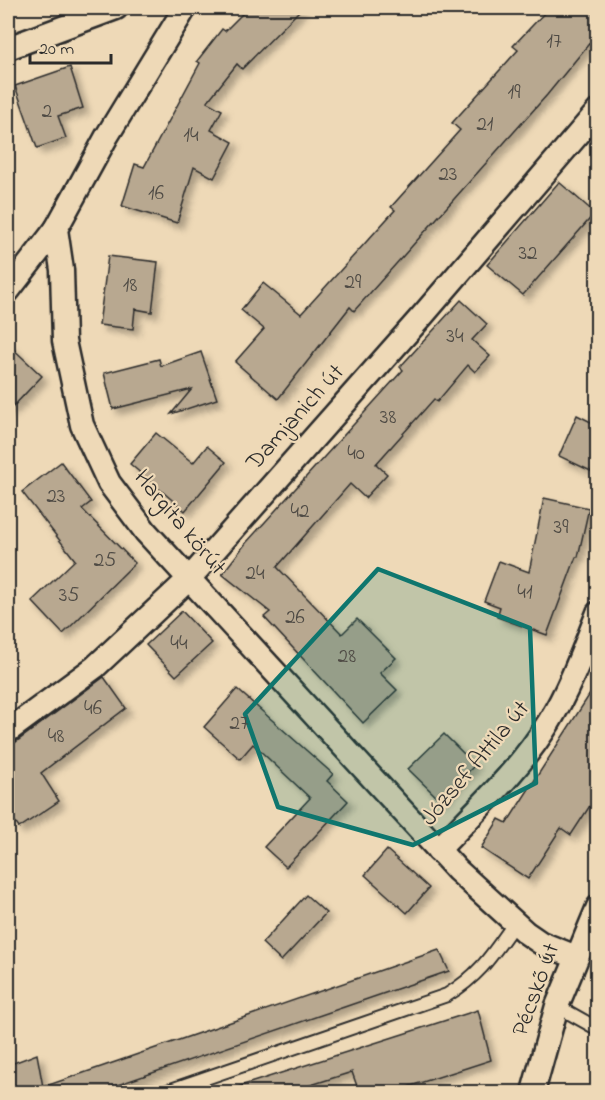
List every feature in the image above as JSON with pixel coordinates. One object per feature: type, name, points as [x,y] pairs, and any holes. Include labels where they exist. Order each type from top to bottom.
[{"type":"street","points":[[8,48],[116,8]]},
{"type":"street","points":[[8,291],[57,229],[106,136],[185,8]]},
{"type":"street","name":"Damjanich út","points":[[8,731],[95,667],[189,579],[423,315],[597,111]]},
{"type":"street","name":"Hargita körút","points":[[57,229],[64,341],[82,425],[109,483],[146,532],[438,850],[514,924],[541,943],[576,957]]},
{"type":"street","name":"József Attila út","points":[[438,850],[504,780],[548,723],[576,669],[597,613]]},
{"type":"street","name":"Pécskő út","points":[[533,1092],[557,1005],[597,907]]},
{"type":"lane","points":[[165,1092],[447,995],[468,982],[488,962],[514,924]]},
{"type":"lane","points":[[557,1005],[597,1029]]},
{"type":"highlighted area","points":[[378,569],[530,628],[536,783],[413,845],[278,807],[245,714]]},
{"type":"building","points":[[248,8],[302,8],[242,69],[237,64],[207,102],[222,110],[211,130],[233,142],[214,178],[194,167],[177,223],[122,206],[135,164],[144,167],[200,63],[197,61],[222,29],[225,31]]},
{"type":"building","points":[[549,8],[597,8],[597,34],[547,95],[354,311],[350,307],[278,399],[235,362],[264,329],[241,310],[263,283],[301,314],[395,210],[391,207],[460,130],[452,123],[518,50],[513,46]]},
{"type":"building","points":[[70,67],[83,108],[58,116],[66,138],[37,148],[15,86]]},
{"type":"building","points":[[559,182],[595,213],[523,295],[487,265]]},
{"type":"building","points":[[108,256],[158,262],[152,312],[135,309],[133,329],[99,325]]},
{"type":"building","points":[[461,300],[487,324],[472,340],[490,356],[475,372],[468,365],[437,402],[434,399],[376,464],[387,474],[365,498],[350,484],[277,567],[342,634],[357,619],[396,658],[380,673],[397,690],[363,723],[264,617],[270,612],[222,574],[246,543],[403,370],[400,367]]},
{"type":"building","points":[[8,344],[42,376],[8,412]]},
{"type":"building","points":[[201,352],[217,399],[171,414],[192,389],[113,409],[104,373],[159,359],[161,366]]},
{"type":"building","points":[[577,415],[597,425],[597,474],[559,456]]},
{"type":"building","points":[[156,433],[193,463],[207,446],[226,462],[185,511],[130,464]]},
{"type":"building","points":[[61,462],[91,502],[82,509],[135,563],[63,634],[32,601],[75,560],[22,492]]},
{"type":"building","points":[[544,498],[589,508],[578,557],[576,557],[547,635],[497,617],[500,607],[484,601],[499,561],[529,572]]},
{"type":"building","points":[[182,611],[212,643],[176,676],[146,645]]},
{"type":"building","points":[[104,677],[126,708],[41,773],[59,801],[19,828],[8,812],[8,748]]},
{"type":"building","points":[[597,683],[597,795],[571,835],[561,828],[528,879],[481,848],[499,819],[507,823]]},
{"type":"building","points":[[237,689],[333,774],[327,781],[348,801],[286,867],[264,847],[310,798],[253,744],[240,759],[204,727]]},
{"type":"building","points":[[444,734],[475,765],[440,800],[408,769]]},
{"type":"building","points":[[387,850],[429,888],[407,913],[365,875]]},
{"type":"building","points":[[306,895],[326,913],[281,961],[262,943]]},
{"type":"building","points":[[439,950],[449,971],[97,1092],[8,1092],[8,1065],[37,1054],[43,1087]]},
{"type":"building","points":[[478,1010],[491,1060],[392,1092],[359,1092],[352,1072],[289,1092],[235,1092],[234,1088]]}]
